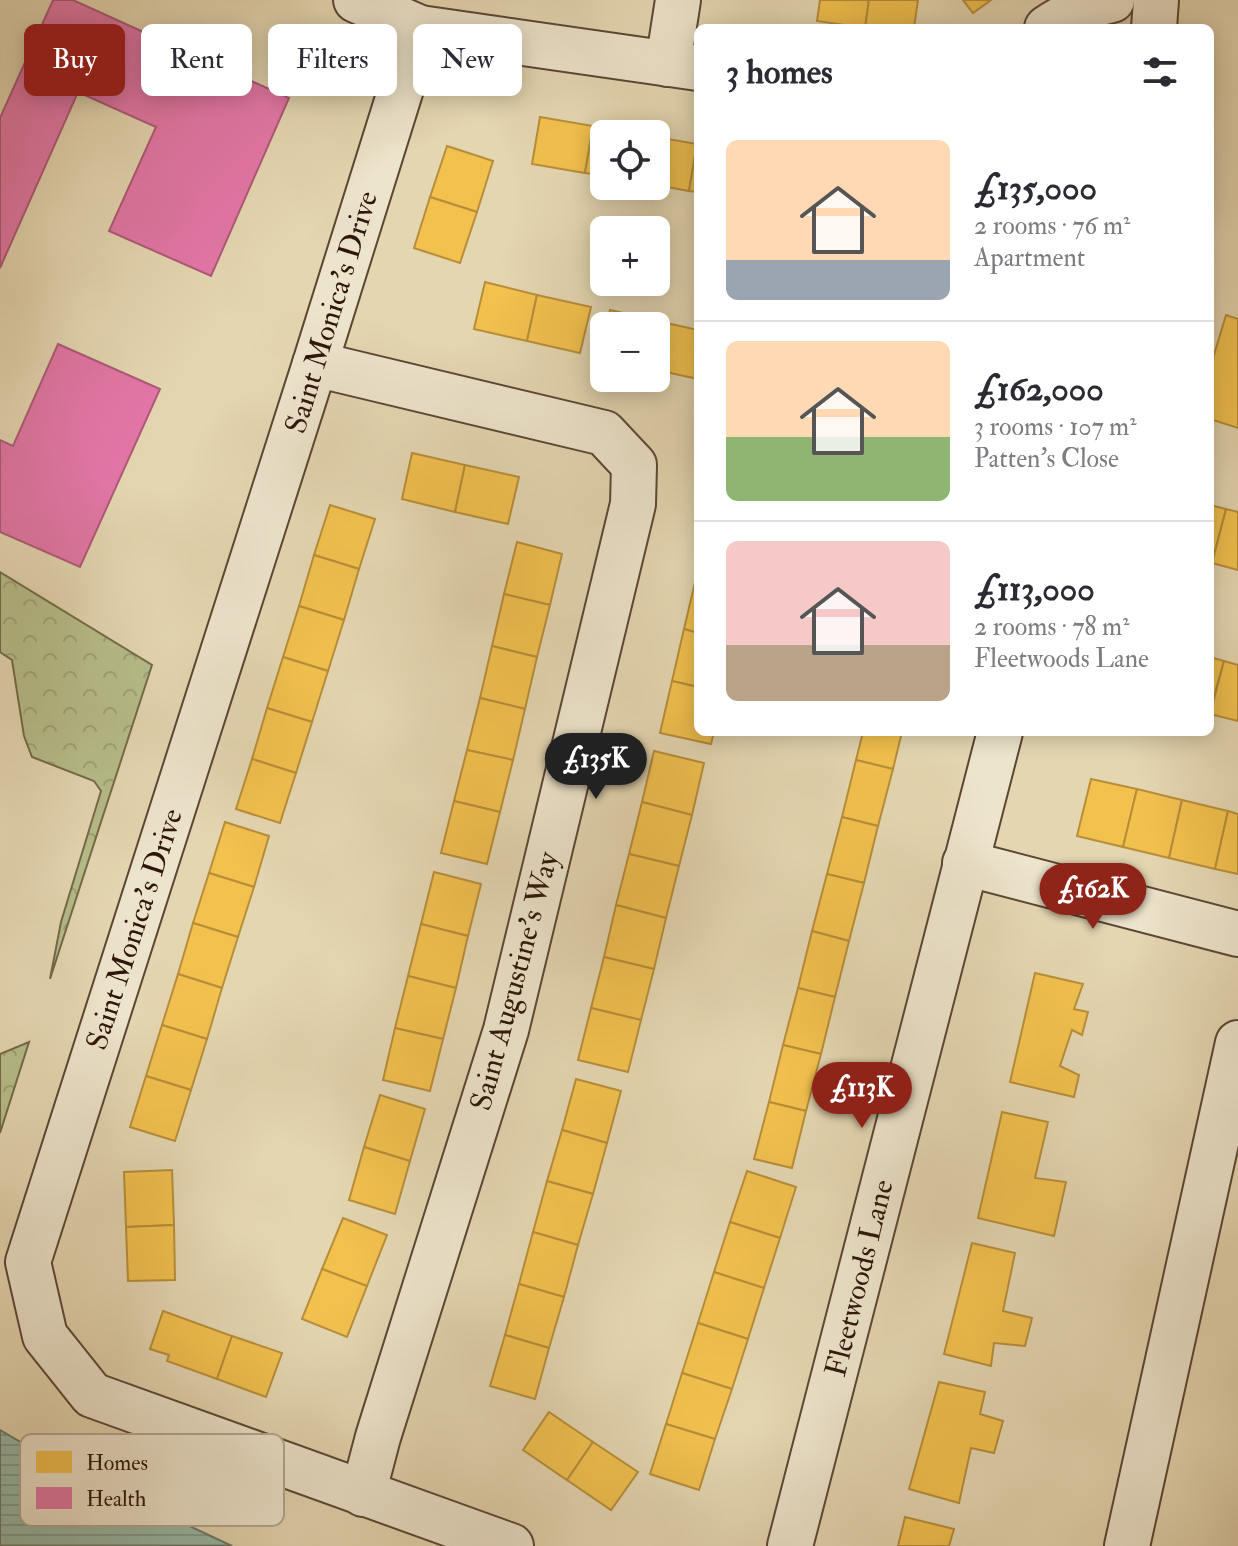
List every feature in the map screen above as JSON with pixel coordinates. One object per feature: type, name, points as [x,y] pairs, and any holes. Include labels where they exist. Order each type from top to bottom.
[{"type":"street","points":[[356,0],[413,25]]},
{"type":"street","points":[[522,43],[683,66],[678,0]]},
{"type":"street","points":[[1053,24],[1072,12],[1112,0]]},
{"type":"street","points":[[1154,24],[1156,0]]},
{"type":"street","name":"Saint Monica's Drive","points":[[199,1434],[92,1395],[45,1336],[28,1262],[413,50]]},
{"type":"street","name":"Saint Augustine's Way","points":[[315,364],[604,433],[634,465],[633,504],[506,1030],[378,1437],[363,1494]]},
{"type":"street","name":"Fleetwoods Lane","points":[[790,1546],[999,736]]},
{"type":"street","points":[[965,863],[1238,934]]},
{"type":"street","points":[[1127,1546],[1238,1043]]},
{"type":"street","name":"Saint Monica's Drive","points":[[284,1465],[511,1546]]},
{"type":"green space","points":[[0,572],[152,665],[50,979],[61,922],[101,791],[94,781],[32,757],[24,736],[12,660],[0,652]]},
{"type":"green space","points":[[29,1042],[0,1133],[0,1054]]},
{"type":"shaded area","points":[[0,1430],[20,1441],[20,1526],[190,1526],[232,1546],[0,1546]]},
{"type":"building: Homes","points":[[820,0],[869,0],[866,24],[817,21]]},
{"type":"building: Homes","points":[[869,0],[918,0],[915,24],[866,24]]},
{"type":"building: Homes","points":[[963,0],[991,0],[973,13]]},
{"type":"building: Homes","points":[[540,117],[590,125],[585,173],[532,164]]},
{"type":"building: Homes","points":[[670,139],[694,143],[689,191],[670,188]]},
{"type":"building: Homes","points":[[590,144],[590,174],[585,173]]},
{"type":"building: Homes","points":[[447,146],[493,161],[477,212],[430,197]]},
{"type":"building: Homes","points":[[694,162],[694,192],[689,191]]},
{"type":"building: Homes","points":[[430,197],[477,212],[460,263],[414,248]]},
{"type":"building: Homes","points":[[485,282],[537,295],[527,341],[474,329]]},
{"type":"building: Homes","points":[[537,295],[591,307],[580,353],[527,341]]},
{"type":"building: Homes","points":[[1226,315],[1238,319],[1238,428],[1214,420],[1214,355]]},
{"type":"building: Homes","points":[[670,324],[694,329],[694,378],[670,373]]},
{"type":"building: Homes","points":[[412,453],[465,465],[455,512],[402,499]]},
{"type":"building: Homes","points":[[465,465],[519,477],[508,524],[455,512]]},
{"type":"building: Homes","points":[[330,505],[375,519],[359,569],[314,555]]},
{"type":"building: Homes","points":[[1214,506],[1226,509],[1214,555]]},
{"type":"building: Homes","points":[[1226,509],[1238,512],[1238,570],[1214,564]]},
{"type":"building: Homes","points":[[517,542],[562,554],[550,605],[504,594]]},
{"type":"building: Homes","points":[[314,555],[359,569],[344,620],[299,606]]},
{"type":"building: Homes","points":[[694,586],[694,632],[684,629]]},
{"type":"building: Homes","points":[[504,594],[550,605],[537,657],[492,646]]},
{"type":"building: Homes","points":[[299,606],[344,620],[328,671],[283,657]]},
{"type":"building: Homes","points":[[684,629],[694,632],[694,686],[672,681]]},
{"type":"building: Homes","points":[[492,646],[537,657],[525,709],[480,698]]},
{"type":"building: Homes","points":[[283,657],[328,671],[312,722],[267,708]]},
{"type":"building: Homes","points":[[1214,658],[1224,661],[1214,696]]},
{"type":"building: Homes","points":[[1224,661],[1238,665],[1238,721],[1214,715],[1214,699]]},
{"type":"building: Homes","points":[[672,681],[694,686],[694,736],[713,736],[711,744],[660,733]]},
{"type":"building: Homes","points":[[480,698],[525,709],[513,760],[467,750]]},
{"type":"building: Homes","points":[[267,708],[312,722],[296,773],[252,759]]},
{"type":"building: Homes","points":[[862,736],[901,736],[893,769],[856,760]]},
{"type":"building: Homes","points":[[467,750],[513,760],[500,812],[454,801]]},
{"type":"building: Homes","points":[[654,751],[704,763],[692,815],[642,802]]},
{"type":"building: Homes","points":[[252,759],[296,773],[280,823],[236,809]]},
{"type":"building: Homes","points":[[856,760],[893,769],[878,826],[842,817]]},
{"type":"building: Homes","points":[[1091,779],[1137,789],[1123,847],[1077,836]]},
{"type":"building: Homes","points":[[1137,789],[1182,800],[1169,858],[1123,847]]},
{"type":"building: Homes","points":[[1182,800],[1228,811],[1215,869],[1169,858]]},
{"type":"building: Homes","points":[[454,801],[500,812],[487,864],[441,853]]},
{"type":"building: Homes","points":[[642,802],[692,815],[679,866],[629,854]]},
{"type":"building: Homes","points":[[1228,811],[1238,814],[1238,874],[1215,869]]},
{"type":"building: Homes","points":[[842,817],[878,826],[864,883],[827,874]]},
{"type":"building: Homes","points":[[225,822],[269,836],[254,887],[209,873]]},
{"type":"building: Homes","points":[[629,854],[679,866],[666,918],[616,905]]},
{"type":"building: Homes","points":[[434,872],[481,884],[468,936],[421,924]]},
{"type":"building: Homes","points":[[209,873],[254,887],[238,937],[193,923]]},
{"type":"building: Homes","points":[[827,874],[864,883],[849,941],[812,931]]},
{"type":"building: Homes","points":[[616,905],[666,918],[654,969],[604,957]]},
{"type":"building: Homes","points":[[193,923],[238,937],[222,988],[178,974]]},
{"type":"building: Homes","points":[[421,924],[468,936],[456,988],[408,976]]},
{"type":"building: Homes","points":[[812,931],[849,941],[835,997],[798,988]]},
{"type":"building: Homes","points":[[604,957],[654,969],[641,1020],[591,1008]]},
{"type":"building: Homes","points":[[1035,973],[1083,984],[1074,1009],[1088,1012],[1082,1035],[1072,1030],[1060,1066],[1079,1075],[1074,1097],[1010,1082]]},
{"type":"building: Homes","points":[[178,974],[222,988],[207,1039],[162,1025]]},
{"type":"building: Homes","points":[[408,976],[456,988],[443,1039],[395,1028]]},
{"type":"building: Homes","points":[[798,988],[835,997],[821,1054],[783,1045]]},
{"type":"building: Homes","points":[[591,1008],[641,1020],[628,1072],[578,1060]]},
{"type":"building: Homes","points":[[162,1025],[207,1039],[191,1090],[146,1076]]},
{"type":"building: Homes","points":[[395,1028],[443,1039],[430,1091],[383,1080]]},
{"type":"building: Homes","points":[[783,1045],[821,1054],[806,1111],[769,1102]]},
{"type":"building: Homes","points":[[146,1076],[191,1090],[175,1141],[130,1127]]},
{"type":"building: Homes","points":[[576,1079],[621,1091],[607,1143],[562,1130]]},
{"type":"building: Homes","points":[[380,1095],[425,1109],[410,1161],[364,1147]]},
{"type":"building: Homes","points":[[769,1102],[806,1111],[792,1168],[754,1159]]},
{"type":"building: Homes","points":[[1002,1112],[1048,1122],[1035,1178],[1066,1182],[1054,1236],[978,1218]]},
{"type":"building: Homes","points":[[562,1130],[607,1143],[593,1194],[547,1181]]},
{"type":"building: Homes","points":[[364,1147],[410,1161],[395,1214],[349,1200]]},
{"type":"building: Homes","points":[[172,1170],[174,1225],[126,1227],[124,1172]]},
{"type":"building: Homes","points":[[747,1171],[796,1187],[780,1238],[730,1222]]},
{"type":"building: Homes","points":[[547,1181],[593,1194],[578,1245],[533,1232]]},
{"type":"building: Homes","points":[[343,1218],[387,1235],[367,1286],[322,1269]]},
{"type":"building: Homes","points":[[730,1222],[780,1238],[764,1288],[714,1272]]},
{"type":"building: Homes","points":[[174,1225],[175,1280],[128,1281],[126,1227]]},
{"type":"building: Homes","points":[[533,1232],[578,1245],[564,1297],[519,1284]]},
{"type":"building: Homes","points":[[972,1243],[1015,1253],[1003,1311],[1032,1318],[1025,1346],[994,1343],[991,1366],[944,1354]]},
{"type":"building: Homes","points":[[322,1269],[367,1286],[347,1337],[302,1319]]},
{"type":"building: Homes","points":[[714,1272],[764,1288],[748,1339],[698,1323]]},
{"type":"building: Homes","points":[[519,1284],[564,1297],[549,1348],[505,1335]]},
{"type":"building: Homes","points":[[163,1311],[232,1336],[217,1379],[167,1361],[169,1355],[150,1349]]},
{"type":"building: Homes","points":[[698,1323],[748,1339],[732,1389],[682,1373]]},
{"type":"building: Homes","points":[[505,1335],[549,1348],[535,1399],[490,1386]]},
{"type":"building: Homes","points":[[232,1336],[282,1353],[266,1397],[217,1379]]},
{"type":"building: Homes","points":[[682,1373],[732,1389],[715,1439],[666,1424]]},
{"type":"building: Homes","points":[[939,1382],[985,1392],[980,1414],[1003,1421],[994,1453],[971,1448],[959,1503],[909,1489]]},
{"type":"building: Homes","points":[[549,1412],[593,1442],[567,1480],[523,1450]]},
{"type":"building: Homes","points":[[666,1424],[715,1439],[699,1490],[650,1474]]},
{"type":"building: Homes","points":[[593,1442],[638,1472],[611,1510],[567,1480]]},
{"type":"building: Homes","points":[[905,1517],[954,1529],[949,1546],[898,1546]]},
{"type":"building: Health","points":[[53,0],[73,0],[141,31],[141,96],[252,96],[252,81],[268,88],[268,96],[289,98],[211,276],[109,231],[156,127],[87,96],[125,96],[125,24],[42,24]]},
{"type":"building: Health","points":[[24,65],[24,96],[76,96],[0,268],[0,118]]},
{"type":"building: Health","points":[[58,344],[160,389],[80,567],[0,532],[0,440],[13,446]]}]
